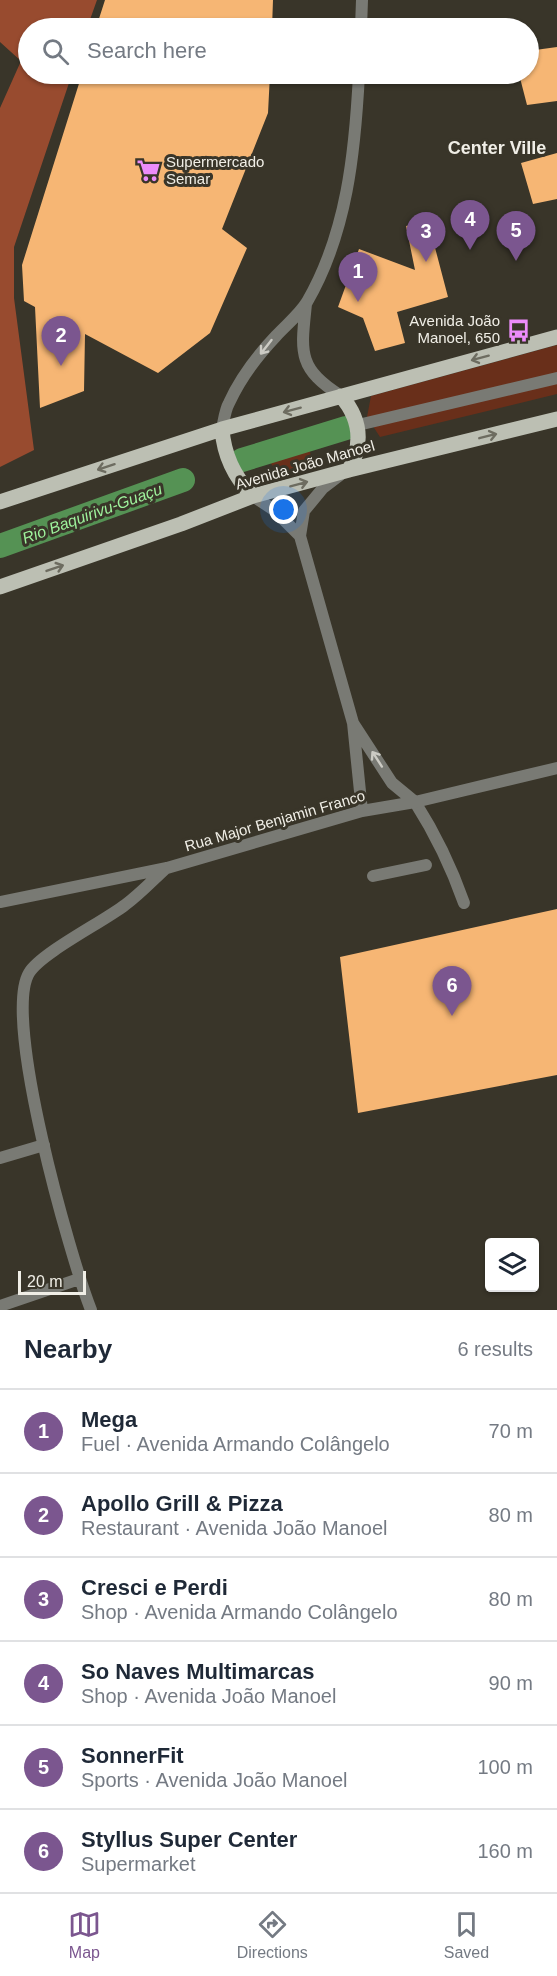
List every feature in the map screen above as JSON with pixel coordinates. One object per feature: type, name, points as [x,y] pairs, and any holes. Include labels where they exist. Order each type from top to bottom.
[{"type":"main road","points":[[0,502],[222,429],[557,337]]},
{"type":"main road","points":[[341,396],[358,425],[358,447],[349,470]]},
{"type":"main road","name":"Avenida João Manoel","points":[[0,587],[181,524],[253,496],[557,419]]},
{"type":"main road","points":[[222,429],[224,447],[230,464],[239,480],[253,496]]},
{"type":"street","points":[[361,18],[362,0]]},
{"type":"street","points":[[222,429],[228,404],[241,382],[275,337],[306,304],[326,262],[341,220],[356,132],[358,84]]},
{"type":"street","points":[[306,304],[302,339],[307,366],[325,386],[341,396]]},
{"type":"street","points":[[358,425],[557,378]]},
{"type":"street","points":[[349,470],[333,479],[304,511],[300,536],[353,723],[362,811]]},
{"type":"street","points":[[253,496],[274,510],[300,536]]},
{"type":"street","points":[[353,723],[392,783],[415,802],[437,838],[464,903]]},
{"type":"street","name":"Rua Major Benjamin Franco","points":[[0,902],[167,868],[362,811],[415,802],[557,768]]},
{"type":"street","points":[[374,876],[426,865]]},
{"type":"street","points":[[91,1310],[79,1279],[44,1145],[23,1033],[24,984],[30,971],[45,957],[127,904],[167,868]]},
{"type":"street","points":[[0,1158],[44,1145]]},
{"type":"street","points":[[0,1306],[79,1279]]},
{"type":"shaded area","points":[[0,0],[97,0],[91,18],[18,18],[18,58],[0,42]]},
{"type":"shaded area","points":[[18,68],[18,84],[69,84],[14,247],[14,298],[34,450],[0,467],[0,108]]},
{"type":"shaded area","points":[[557,345],[557,394],[380,437],[367,417],[371,396]]},
{"type":"shaded area","points":[[306,437],[313,463],[279,474],[269,461],[271,445]]},
{"type":"building","points":[[105,0],[273,0],[272,18],[99,18]]},
{"type":"building","points":[[557,47],[557,101],[527,105],[522,84],[539,84],[539,49]]},
{"type":"building","name":"Supermercado Semar","points":[[79,84],[269,84],[268,113],[222,229],[247,248],[210,333],[158,373],[85,334],[84,391],[40,408],[35,307],[24,301],[22,265]]},
{"type":"building","points":[[557,153],[557,199],[533,204],[521,163]]},
{"type":"building","points":[[428,221],[448,297],[397,312],[405,343],[375,351],[363,318],[338,307],[359,249],[415,270],[406,226]]},
{"type":"building","points":[[557,909],[557,1075],[358,1113],[340,957]]},
{"type":"waterway","name":"Rio Baquirivu-Guaçu","points":[[242,460],[346,428]]},
{"type":"waterway","name":"Rio Baquirivu-Guaçu","points":[[0,546],[183,480]]},
{"type":"place","name":"Supermercado Semar","points":[[148,171]]},
{"type":"place","name":"So Naves Multimarcas","points":[[470,250]]},
{"type":"place","name":"SonnerFit","points":[[516,261]]},
{"type":"place","name":"Cresci e Perdi","points":[[426,262]]},
{"type":"place","name":"Mega","points":[[358,302]]},
{"type":"place","name":"Avenida João Manoel, 650","points":[[518,330]]},
{"type":"place","name":"Apollo Grill & Pizza","points":[[61,366]]},
{"type":"place","name":"Styllus Super Center","points":[[452,1016]]},
{"type":"district","name":"Center Ville","points":[[497,148]]}]
